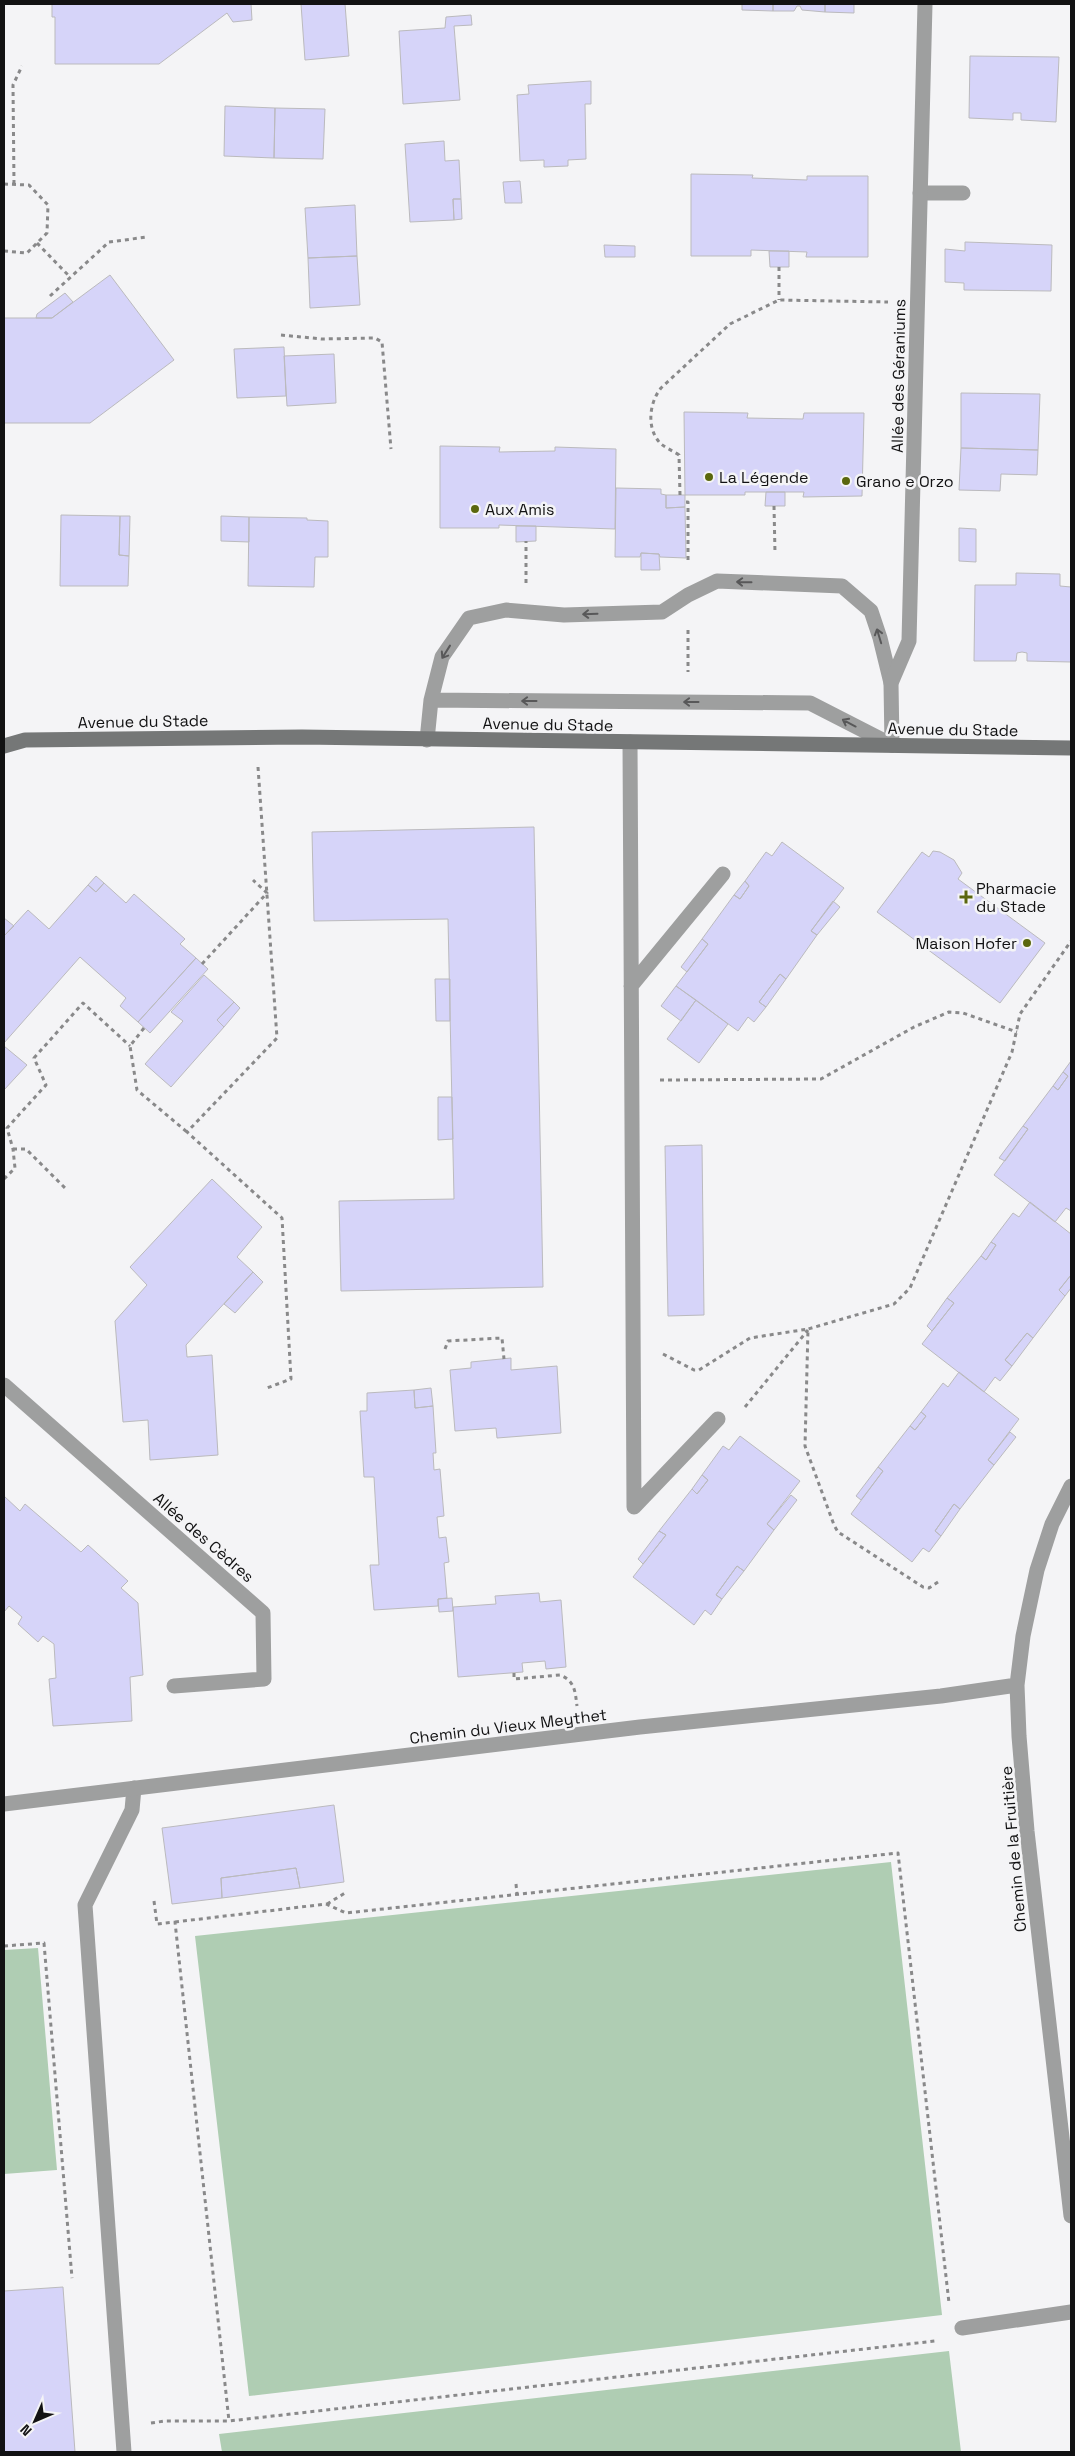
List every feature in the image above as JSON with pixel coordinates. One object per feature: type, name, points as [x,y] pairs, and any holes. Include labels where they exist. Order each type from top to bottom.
[{"type":"main road","name":"Avenue du Stade","points":[[4,736],[25,740],[256,738],[1071,748]]},
{"type":"main road","name":"Avenue du Stade","points":[[4,746],[25,740]]},
{"type":"street","name":"Allée des Géraniums","points":[[892,745],[891,683],[909,641],[925,4]]},
{"type":"street","points":[[920,193],[964,193]]},
{"type":"street","points":[[427,740],[431,700],[442,657],[469,618],[506,610],[564,615],[662,612],[688,595],[717,581],[842,586],[871,611],[891,683]]},
{"type":"street","points":[[431,700],[810,703],[892,745]]},
{"type":"street","points":[[630,742],[634,1507],[718,1419]]},
{"type":"street","points":[[631,986],[723,874]]},
{"type":"street","name":"Allée des Cèdres","points":[[4,1384],[263,1613],[264,1679],[174,1686]]},
{"type":"street","name":"Chemin de la Fruitière","points":[[1071,1486],[1052,1524],[1037,1570],[1023,1636],[1017,1684],[1019,1736],[1027,1831],[1071,2216]]},
{"type":"street","name":"Chemin du Vieux Meythet","points":[[4,1804],[579,1734],[931,1697],[1017,1684]]},
{"type":"street","points":[[124,2452],[85,1905],[132,1810],[134,1788]]},
{"type":"street","points":[[957,2330],[1071,2312]]},
{"type":"path","points":[[14,184],[13,85],[22,66]]},
{"type":"path","points":[[4,184],[29,185],[48,205],[47,233],[27,253],[4,251]]},
{"type":"path","points":[[50,296],[109,242],[147,237]]},
{"type":"path","points":[[37,243],[70,277]]},
{"type":"path","points":[[779,267],[779,300]]},
{"type":"path","points":[[680,495],[679,455],[662,444],[654,434],[651,421],[655,396],[730,324],[779,300],[918,302]]},
{"type":"path","points":[[281,334],[322,340],[375,338],[382,342],[391,449]]},
{"type":"path","points":[[774,506],[776,582]]},
{"type":"path","points":[[526,541],[526,612]]},
{"type":"path","points":[[187,1132],[277,1038],[256,738]]},
{"type":"path","points":[[253,880],[267,893]]},
{"type":"path","points":[[202,964],[267,893]]},
{"type":"path","points":[[633,1337],[694,1370],[705,1367],[750,1338],[808,1329],[894,1304],[910,1288],[1012,1052],[1020,1014],[1071,941]]},
{"type":"path","points":[[4,1179],[15,1168],[13,1149],[7,1128],[46,1085],[34,1058],[83,1003],[130,1046],[137,1090],[187,1132],[282,1218],[291,1379],[267,1388]]},
{"type":"path","points":[[631,1080],[821,1080],[914,1027],[949,1012],[963,1013],[1017,1032]]},
{"type":"path","points":[[130,1046],[144,1028]]},
{"type":"path","points":[[13,1149],[26,1149],[66,1189]]},
{"type":"path","points":[[718,1419],[730,1426],[808,1329]]},
{"type":"path","points":[[808,1329],[805,1446],[834,1525],[838,1532],[923,1587],[929,1588],[938,1582]]},
{"type":"path","points":[[445,1349],[448,1341],[502,1338],[504,1359]]},
{"type":"path","points":[[514,1673],[514,1679],[560,1675],[571,1682],[575,1691],[579,1734]]},
{"type":"path","points":[[122,2427],[165,2421],[229,2421],[934,2342],[957,2330],[898,1853],[346,1913],[326,1904]]},
{"type":"path","points":[[516,1884],[517,1894]]},
{"type":"path","points":[[154,1901],[157,1924],[326,1904],[345,1893]]},
{"type":"path","points":[[174,1922],[229,2421]]},
{"type":"path","points":[[4,1946],[44,1943],[72,2278]]},
{"type":"green space","points":[[891,1862],[942,2315],[249,2396],[195,1936]]},
{"type":"green space","points":[[38,1948],[57,2170],[4,2174],[4,1950]]},
{"type":"green space","points":[[949,2351],[961,2452],[222,2452],[219,2434]]},
{"type":"building","points":[[52,4],[251,4],[252,20],[233,22],[227,13],[159,64],[55,64],[55,17],[52,17]]},
{"type":"building","points":[[301,4],[345,4],[349,56],[305,60]]},
{"type":"building","points":[[742,4],[773,4],[773,11],[742,10]]},
{"type":"building","points":[[773,4],[825,4],[825,12],[802,10],[800,6],[797,6],[794,11],[773,11]]},
{"type":"building","points":[[825,4],[854,4],[854,13],[825,12]]},
{"type":"building","points":[[471,15],[472,25],[454,26],[460,100],[403,104],[399,31],[445,28],[446,17]]},
{"type":"building","points":[[970,56],[1059,57],[1056,122],[1021,120],[1021,113],[1013,113],[1013,120],[969,118]]},
{"type":"building","points":[[591,81],[591,104],[585,104],[586,159],[568,160],[568,166],[544,167],[544,160],[520,161],[517,95],[529,94],[528,85]]},
{"type":"building","points":[[225,106],[275,108],[274,158],[224,156]]},
{"type":"building","points":[[275,108],[325,109],[323,159],[274,158]]},
{"type":"building","points":[[444,141],[445,161],[459,160],[461,199],[453,199],[454,220],[410,222],[405,144]]},
{"type":"building","points":[[691,174],[753,175],[752,178],[807,180],[807,176],[868,176],[868,257],[806,257],[807,252],[751,250],[751,256],[691,256]]},
{"type":"building","points":[[520,181],[522,203],[505,203],[503,182]]},
{"type":"building","points":[[453,199],[461,199],[462,219],[454,220]]},
{"type":"building","points":[[355,205],[357,256],[308,258],[305,208]]},
{"type":"building","points":[[965,242],[1052,245],[1051,291],[964,290],[964,283],[945,282],[945,249],[965,251]]},
{"type":"building","points":[[604,245],[635,246],[635,257],[605,257]]},
{"type":"building","points":[[769,251],[789,251],[789,267],[770,267]]},
{"type":"building","points":[[357,256],[360,305],[310,308],[308,258]]},
{"type":"building","points":[[110,275],[174,360],[90,423],[4,423],[4,318],[52,318]]},
{"type":"building","points":[[65,293],[73,302],[52,318],[36,318],[37,314]]},
{"type":"building","points":[[284,347],[286,396],[237,398],[234,349]]},
{"type":"building","points":[[334,354],[336,403],[287,406],[284,356]]},
{"type":"building","points":[[961,393],[1040,394],[1038,450],[961,448]]},
{"type":"building","points":[[684,412],[748,413],[747,418],[803,419],[804,413],[864,413],[862,496],[803,497],[804,492],[745,492],[745,495],[685,495]]},
{"type":"building","points":[[440,446],[500,447],[499,452],[555,451],[555,447],[616,449],[615,529],[499,525],[499,528],[440,528]]},
{"type":"building","points":[[961,448],[1038,450],[1037,475],[1001,474],[1000,491],[959,490]]},
{"type":"building","points":[[616,488],[661,489],[661,494],[666,495],[666,508],[685,507],[686,558],[660,557],[659,554],[641,553],[640,557],[615,557]]},
{"type":"building","points":[[766,492],[785,492],[785,506],[765,506]]},
{"type":"building","points":[[666,495],[685,495],[685,507],[666,508]]},
{"type":"building","points":[[61,515],[120,516],[119,555],[129,556],[128,586],[60,586]]},
{"type":"building","points":[[120,516],[130,516],[129,556],[119,555]]},
{"type":"building","points":[[221,516],[249,517],[249,542],[221,541]]},
{"type":"building","points":[[249,517],[307,518],[307,520],[328,521],[328,557],[315,557],[314,587],[248,586]]},
{"type":"building","points":[[516,526],[536,526],[536,541],[516,542]]},
{"type":"building","points":[[959,528],[976,529],[976,562],[959,561]]},
{"type":"building","points":[[641,553],[659,554],[660,570],[641,570]]},
{"type":"building","points":[[1016,573],[1060,574],[1060,586],[1071,587],[1071,662],[1027,661],[1027,653],[1022,652],[1017,653],[1016,661],[974,661],[975,585],[1016,585]]},
{"type":"building","points":[[534,827],[543,1287],[341,1291],[339,1201],[454,1199],[448,919],[314,921],[312,832]]},
{"type":"building","points":[[782,842],[844,888],[811,931],[817,935],[786,979],[780,974],[759,1002],[766,1007],[754,1022],[748,1017],[738,1031],[676,986],[708,944],[702,939],[734,895],[740,899],[749,886],[745,881],[766,852],[772,856]]},
{"type":"building","points":[[933,851],[940,852],[954,860],[962,873],[958,879],[1045,943],[1000,1003],[877,912],[922,852],[929,857]]},
{"type":"building","points":[[96,876],[104,883],[96,892],[88,885]]},
{"type":"building","points":[[745,881],[749,886],[740,899],[734,895]]},
{"type":"building","points":[[104,883],[126,903],[134,894],[185,939],[180,944],[196,958],[138,1022],[120,1006],[126,998],[80,957],[4,1043],[4,936],[28,910],[49,929],[88,885],[96,892]]},
{"type":"building","points":[[833,901],[840,907],[817,935],[811,931]]},
{"type":"building","points":[[4,918],[14,926],[4,936]]},
{"type":"building","points":[[702,939],[708,944],[687,972],[681,967]]},
{"type":"building","points":[[196,958],[208,969],[150,1033],[138,1022]]},
{"type":"building","points":[[780,974],[786,979],[766,1007],[759,1002]]},
{"type":"building","points":[[204,975],[234,1002],[217,1020],[224,1027],[171,1087],[145,1064],[183,1021],[171,1012]]},
{"type":"building","points":[[435,979],[450,979],[450,1021],[436,1021]]},
{"type":"building","points":[[676,986],[696,1000],[681,1021],[661,1006]]},
{"type":"building","points":[[696,1000],[728,1024],[699,1063],[667,1039]]},
{"type":"building","points":[[234,1002],[240,1008],[224,1027],[217,1020]]},
{"type":"building","points":[[4,1046],[27,1065],[4,1090]]},
{"type":"building","points":[[1071,1061],[1071,1211],[1066,1208],[1055,1222],[994,1175],[1028,1129],[1023,1126],[1053,1086],[1058,1090],[1068,1076],[1063,1072]]},
{"type":"building","points":[[1063,1072],[1068,1076],[1058,1090],[1053,1086]]},
{"type":"building","points":[[438,1097],[452,1097],[453,1139],[438,1140]]},
{"type":"building","points":[[1023,1126],[1028,1129],[1005,1161],[999,1158]]},
{"type":"building","points":[[702,1145],[704,1315],[668,1316],[665,1146]]},
{"type":"building","points":[[212,1179],[262,1227],[237,1257],[253,1272],[186,1345],[187,1357],[212,1355],[218,1455],[150,1460],[148,1420],[123,1422],[115,1321],[147,1285],[130,1267]]},
{"type":"building","points":[[1030,1202],[1071,1234],[1071,1275],[1059,1290],[1065,1296],[1033,1338],[1027,1333],[1005,1360],[1012,1366],[1000,1381],[995,1377],[984,1392],[922,1344],[954,1303],[947,1298],[981,1256],[986,1260],[996,1245],[991,1242],[1013,1213],[1019,1217]]},
{"type":"building","points":[[991,1242],[996,1245],[986,1260],[981,1256]]},
{"type":"building","points":[[253,1272],[263,1282],[235,1313],[224,1304]]},
{"type":"building","points":[[1071,1275],[1071,1288],[1065,1296],[1059,1290]]},
{"type":"building","points":[[947,1298],[954,1303],[932,1331],[927,1326]]},
{"type":"building","points":[[1027,1333],[1033,1338],[1012,1366],[1005,1360]]},
{"type":"building","points":[[511,1358],[511,1370],[557,1366],[561,1433],[497,1438],[496,1428],[455,1431],[450,1370],[471,1368],[471,1362]]},
{"type":"building","points":[[959,1372],[1019,1419],[988,1460],[994,1465],[960,1509],[954,1504],[935,1531],[941,1536],[929,1552],[923,1548],[912,1562],[851,1514],[883,1471],[878,1467],[910,1426],[915,1430],[926,1416],[921,1412],[943,1383],[948,1387]]},
{"type":"building","points":[[431,1388],[433,1406],[415,1408],[414,1390]]},
{"type":"building","points":[[414,1390],[415,1408],[433,1406],[436,1453],[433,1453],[434,1470],[440,1469],[444,1516],[437,1517],[439,1538],[446,1537],[449,1562],[444,1563],[447,1598],[438,1599],[438,1606],[374,1610],[370,1565],[379,1565],[374,1477],[364,1477],[360,1411],[367,1411],[367,1393]]},
{"type":"building","points":[[921,1412],[926,1416],[915,1430],[910,1426]]},
{"type":"building","points":[[1010,1432],[1016,1437],[994,1465],[988,1460]]},
{"type":"building","points":[[740,1436],[800,1481],[767,1524],[774,1530],[744,1571],[737,1566],[716,1595],[722,1599],[711,1615],[705,1610],[694,1625],[633,1577],[666,1535],[659,1531],[692,1489],[697,1494],[708,1480],[702,1475],[723,1446],[729,1450]]},
{"type":"building","points":[[878,1467],[883,1471],[861,1500],[856,1496]]},
{"type":"building","points":[[702,1475],[708,1480],[697,1494],[692,1489]]},
{"type":"building","points":[[791,1495],[797,1500],[774,1530],[767,1524]]},
{"type":"building","points":[[4,1496],[20,1511],[25,1504],[81,1552],[88,1545],[128,1581],[121,1588],[138,1603],[143,1675],[130,1677],[132,1721],[53,1726],[49,1679],[56,1678],[54,1644],[43,1636],[38,1642],[18,1624],[22,1617],[9,1606],[4,1612]]},
{"type":"building","points":[[954,1504],[960,1509],[941,1536],[935,1531]]},
{"type":"building","points":[[659,1531],[666,1535],[643,1564],[638,1559]]},
{"type":"building","points":[[737,1566],[744,1571],[722,1599],[716,1595]]},
{"type":"building","points":[[539,1593],[540,1602],[561,1600],[566,1667],[546,1669],[545,1661],[522,1663],[523,1672],[458,1677],[453,1607],[496,1604],[495,1596]]},
{"type":"building","points":[[452,1598],[453,1611],[439,1612],[438,1599]]},
{"type":"building","points":[[334,1805],[344,1882],[300,1888],[296,1868],[221,1878],[222,1898],[172,1904],[162,1828]]},
{"type":"building","points":[[296,1868],[300,1888],[222,1898],[221,1878]]},
{"type":"building","points":[[63,2287],[75,2452],[4,2452],[4,2291]]},
{"type":"place","name":"La Légende","points":[[709,477]]},
{"type":"place","name":"Grano e Orzo","points":[[846,481]]},
{"type":"place","name":"Aux Amis","points":[[475,509]]},
{"type":"place","name":"Pharmacie du Stade","points":[[966,897]]},
{"type":"place","name":"Maison Hofer","points":[[1027,943]]}]
